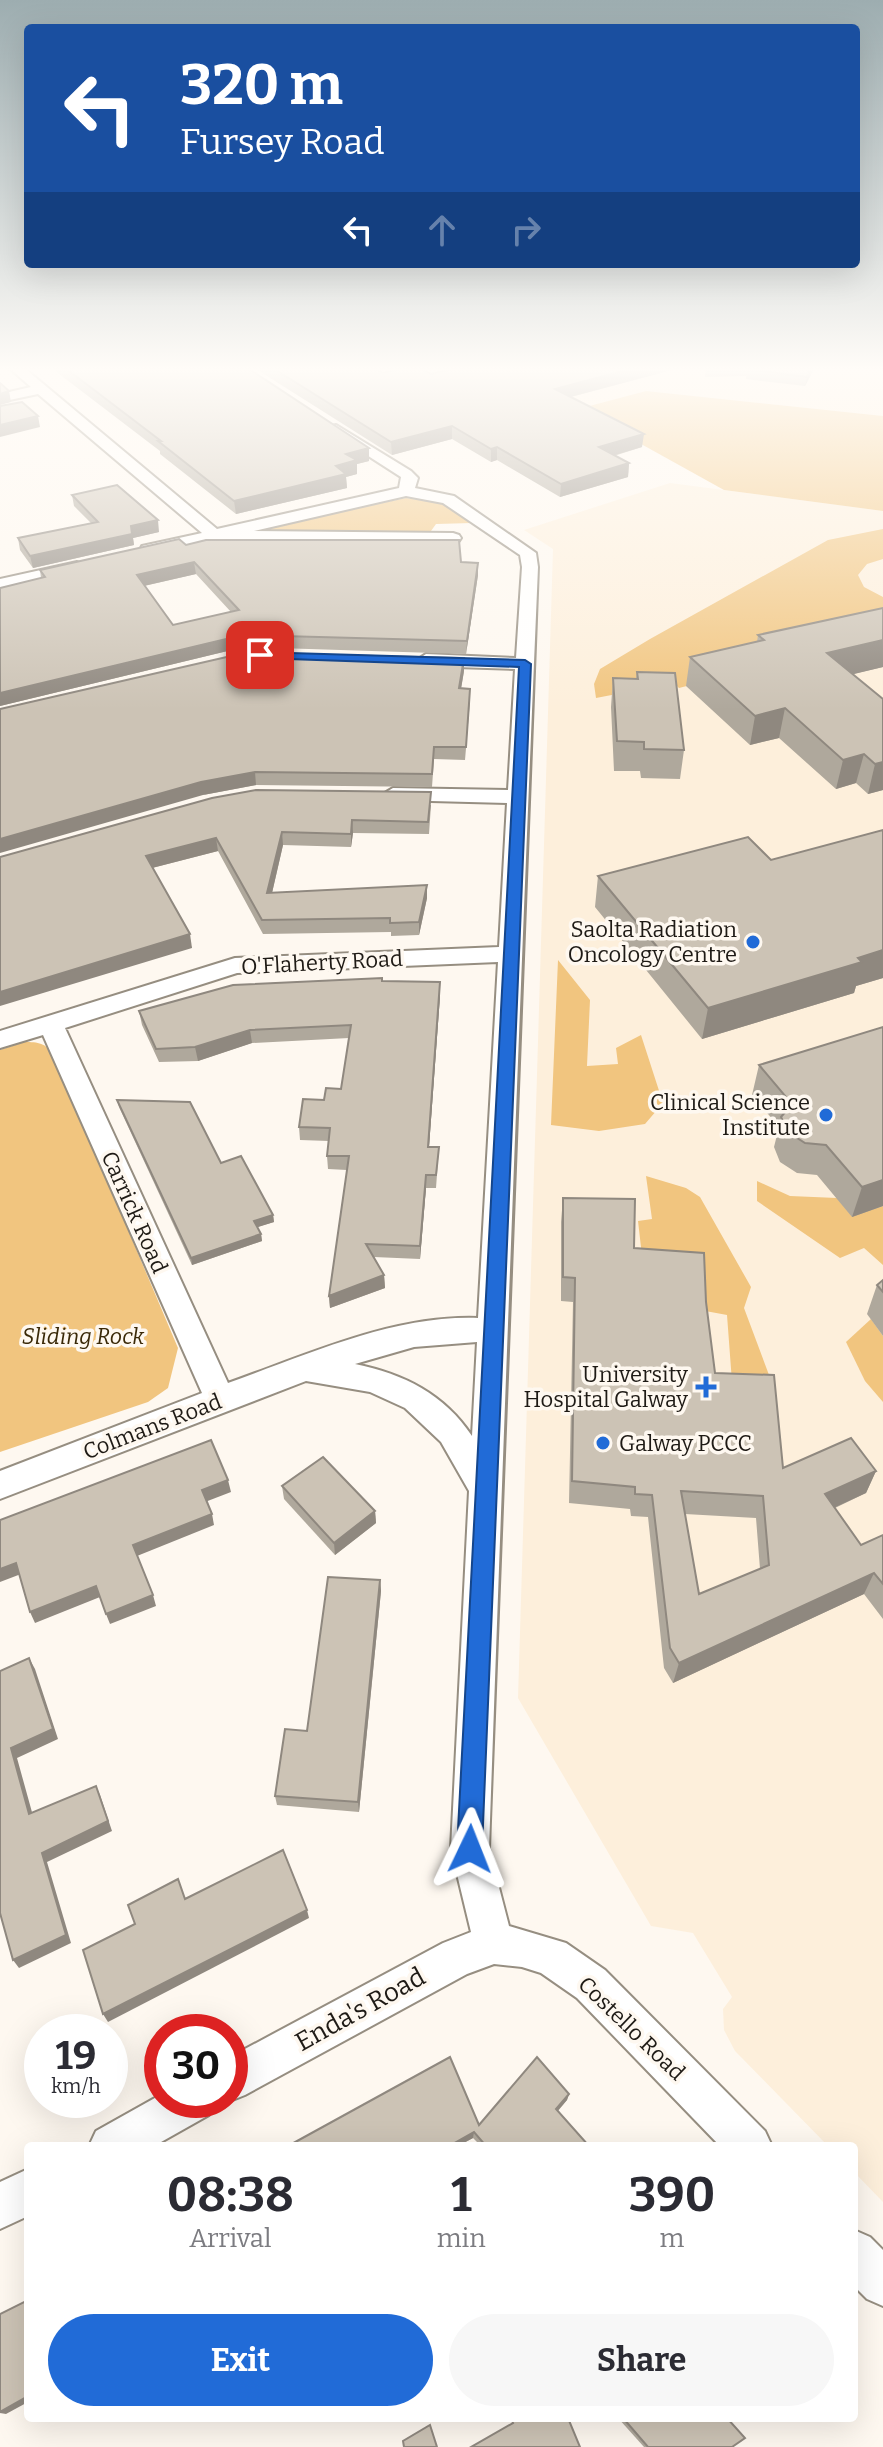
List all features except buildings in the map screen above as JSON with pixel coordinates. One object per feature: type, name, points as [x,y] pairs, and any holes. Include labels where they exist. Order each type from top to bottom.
[{"type":"street","points":[[151,481],[214,535],[453,538]]},
{"type":"street","points":[[406,491],[409,481]]},
{"type":"street","points":[[138,553],[406,491],[448,499],[528,553],[530,567],[520,797],[492,1331],[470,1849],[494,1944]]},
{"type":"street","points":[[0,584],[92,563]]},
{"type":"street","points":[[401,659],[525,664]]},
{"type":"street","points":[[377,794],[520,797]]},
{"type":"street","name":"O'Flaherty Road","points":[[0,1040],[235,966],[511,954]]},
{"type":"street","name":"Carrick Road","points":[[51,1024],[220,1399]]},
{"type":"street","name":"Colmans Road","points":[[0,1485],[220,1399],[426,1331],[492,1331]]},
{"type":"street","name":"Colmans Road","points":[[306,1369],[336,1372],[395,1387],[438,1413],[466,1450],[485,1489]]},
{"type":"street","name":"Enda's Road","points":[[248,2070],[457,1957],[494,1944]]},
{"type":"street","name":"Costello Road","points":[[494,1944],[522,1947],[552,1957],[591,1984],[746,2142]]},
{"type":"street","points":[[118,2142],[162,2118]]},
{"type":"street","points":[[0,2207],[24,2193]]},
{"type":"street","points":[[858,2257],[883,2283]]},
{"type":"shaded area","name":"University Hospital Galway","points":[[670,483],[883,511],[883,2202],[858,2176],[858,2142],[824,2142],[735,2051],[724,2030],[723,2009],[732,1997],[693,1933],[651,1926],[518,1698],[553,549],[524,530]]},
{"type":"green space","points":[[708,481],[883,481],[883,511],[724,490]]},
{"type":"green space","points":[[406,498],[440,503],[472,523],[436,524],[431,531],[424,532],[276,533],[270,529],[276,525]]},
{"type":"green space","points":[[883,529],[883,559],[867,564],[858,575],[864,587],[883,597],[883,635],[679,688],[674,683],[596,698],[594,684],[600,669],[650,639],[828,540]]},
{"type":"green space","points":[[558,960],[590,1000],[587,1066],[618,1064],[616,1048],[641,1035],[663,1103],[645,1124],[599,1131],[551,1125]]},
{"type":"green space","name":"Sliding Rock","points":[[24,1042],[41,1044],[54,1055],[178,1348],[168,1388],[148,1402],[0,1452],[0,1050]]},
{"type":"green space","points":[[646,1176],[686,1188],[700,1197],[751,1287],[744,1308],[772,1383],[732,1382],[727,1315],[700,1310],[644,1273],[638,1221],[652,1219]]},
{"type":"green space","points":[[757,1181],[790,1196],[837,1198],[852,1216],[883,1206],[883,1265],[864,1248],[840,1258],[757,1201]]},
{"type":"green space","points":[[871,1319],[883,1336],[883,1402],[865,1381],[846,1342]]},
{"type":"place","name":"Saolta Radiation Oncology Centre","points":[[753,942]]},
{"type":"place","name":"Clinical Science Institute","points":[[826,1115]]},
{"type":"place","name":"University Hospital Galway","points":[[706,1387]]},
{"type":"place","name":"Galway PCCC","points":[[603,1443]]},
{"type":"route","points":[[260,655],[525,664],[502,1105],[470,1849]]}]
